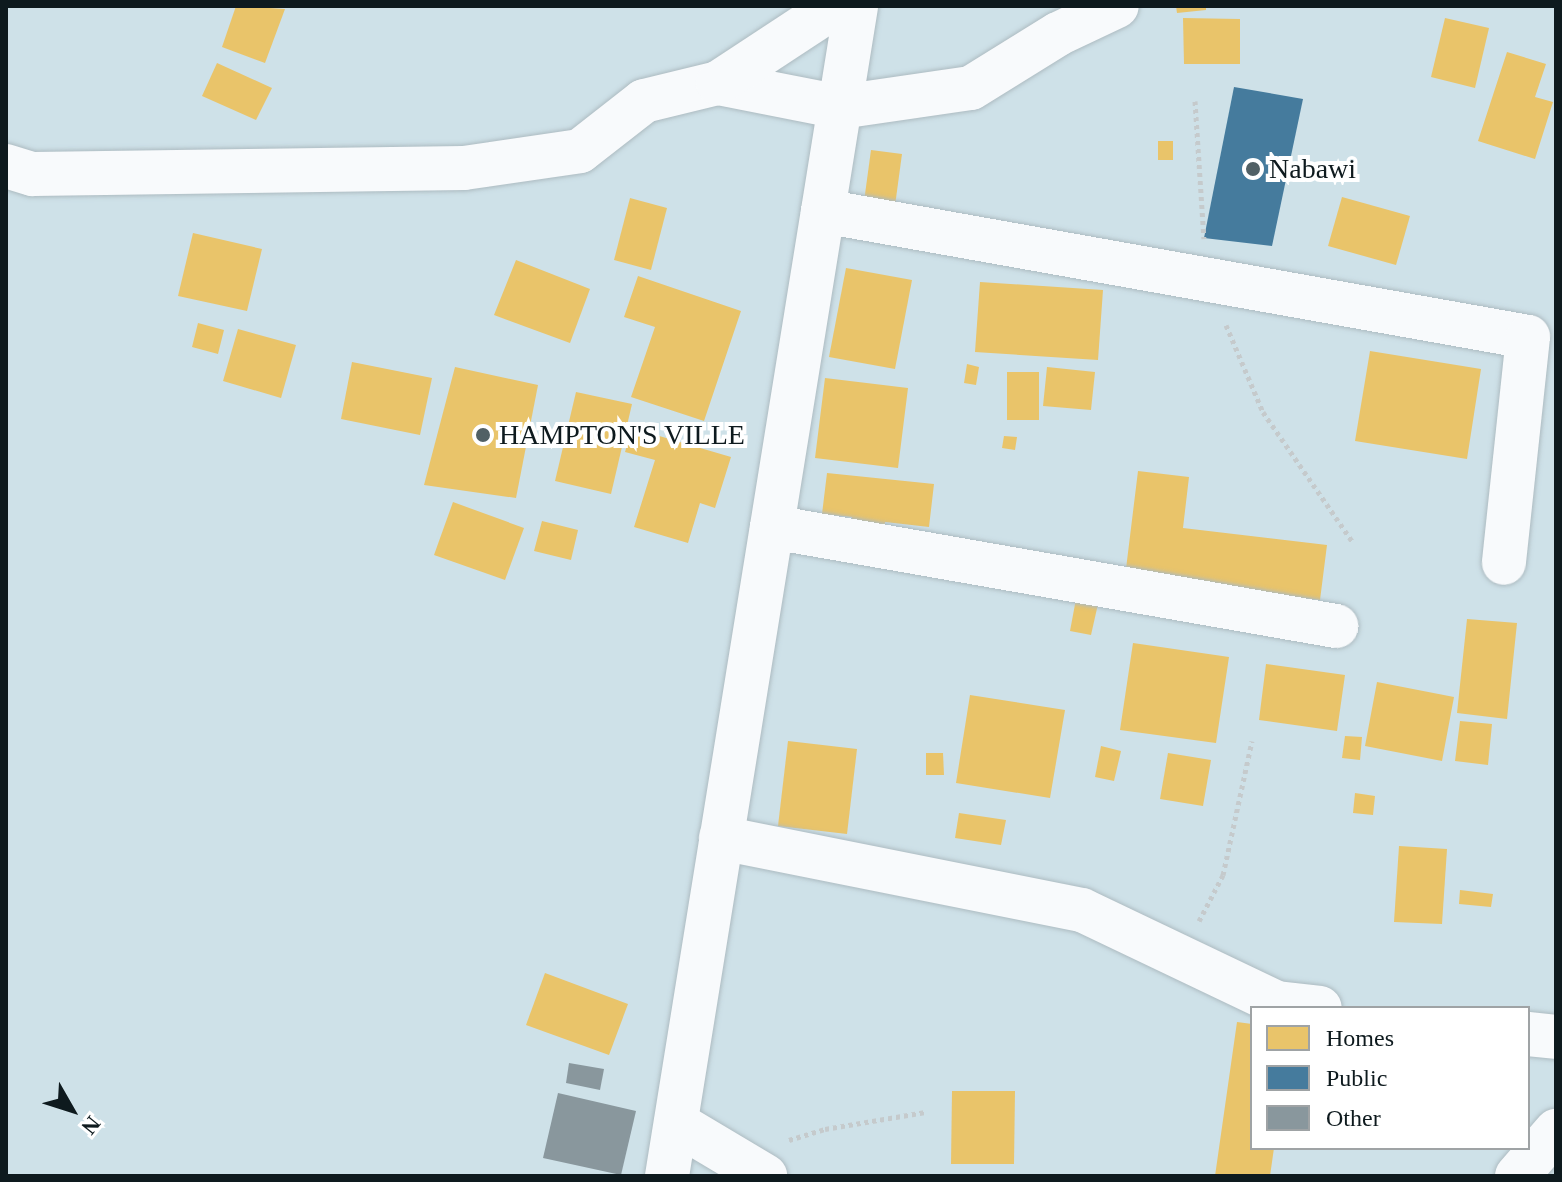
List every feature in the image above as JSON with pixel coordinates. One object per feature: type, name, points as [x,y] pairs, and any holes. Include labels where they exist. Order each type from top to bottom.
[{"type":"street","points":[[6,166],[33,174],[464,168],[580,151],[644,101],[718,83],[835,6]]},
{"type":"street","points":[[667,1176],[856,6]]},
{"type":"street","points":[[718,83],[840,107],[971,88],[1058,34],[1117,6]]},
{"type":"street","points":[[823,211],[1542,339],[1504,563]]},
{"type":"street","points":[[772,527],[1336,626]]},
{"type":"street","points":[[721,838],[1082,910],[1277,1003],[1303,1006]]},
{"type":"street","points":[[1530,1034],[1556,1037]]},
{"type":"street","points":[[676,1123],[750,1167]]},
{"type":"street","points":[[1517,1176],[1556,1131]]},
{"type":"path","points":[[1180,957],[1223,875],[1252,741]]},
{"type":"path","points":[[750,1167],[825,1129],[926,1112]]},
{"type":"building: Homes","points":[[236,6],[285,9],[265,63],[222,47]]},
{"type":"building: Homes","points":[[1176,6],[1206,6],[1206,10],[1177,13]]},
{"type":"building: Homes","points":[[1183,18],[1240,19],[1240,64],[1184,64]]},
{"type":"building: Homes","points":[[1445,18],[1489,28],[1475,88],[1431,77]]},
{"type":"building: Homes","points":[[1507,52],[1546,64],[1535,97],[1553,102],[1535,159],[1478,141]]},
{"type":"building: Homes","points":[[217,63],[272,88],[256,120],[202,96]]},
{"type":"building: Homes","points":[[1158,141],[1173,141],[1173,160],[1158,160]]},
{"type":"building: Homes","points":[[871,150],[902,154],[894,213],[863,209]]},
{"type":"building: Homes","points":[[1342,197],[1410,216],[1396,265],[1328,246]]},
{"type":"building: Homes","points":[[630,198],[667,208],[651,270],[614,260]]},
{"type":"building: Homes","points":[[193,233],[262,249],[247,311],[178,296]]},
{"type":"building: Homes","points":[[516,260],[590,289],[570,343],[494,315]]},
{"type":"building: Homes","points":[[846,268],[912,280],[895,369],[829,357]]},
{"type":"building: Homes","points":[[638,276],[741,311],[704,421],[631,397],[655,327],[624,317]]},
{"type":"building: Homes","points":[[980,282],[1103,290],[1098,360],[975,352]]},
{"type":"building: Homes","points":[[198,323],[224,330],[218,354],[192,347]]},
{"type":"building: Homes","points":[[238,329],[296,345],[281,398],[223,381]]},
{"type":"building: Homes","points":[[1370,351],[1481,369],[1467,459],[1355,441]]},
{"type":"building: Homes","points":[[352,362],[432,378],[420,435],[341,419]]},
{"type":"building: Homes","points":[[967,364],[979,367],[976,385],[964,383]]},
{"type":"building: Homes","name":"HAMPTON'S VILLE","points":[[455,367],[538,385],[516,498],[424,485]]},
{"type":"building: Homes","points":[[1047,367],[1095,372],[1091,410],[1043,406]]},
{"type":"building: Homes","points":[[1007,372],[1039,372],[1039,420],[1007,420]]},
{"type":"building: Homes","points":[[825,378],[908,388],[898,468],[815,458]]},
{"type":"building: Homes","points":[[576,392],[632,404],[611,494],[555,481]]},
{"type":"building: Homes","points":[[632,428],[731,457],[715,508],[700,503],[688,543],[634,527],[655,460],[625,452]]},
{"type":"building: Homes","points":[[1004,436],[1017,437],[1015,450],[1002,448]]},
{"type":"building: Homes","points":[[1138,471],[1189,477],[1183,528],[1327,545],[1320,600],[1125,577]]},
{"type":"building: Homes","points":[[827,473],[934,484],[929,527],[885,522],[884,531],[851,527],[852,517],[822,514]]},
{"type":"building: Homes","points":[[453,502],[524,528],[505,580],[434,555]]},
{"type":"building: Homes","points":[[542,521],[578,530],[571,560],[534,551]]},
{"type":"building: Homes","points":[[1076,599],[1098,604],[1091,635],[1070,631]]},
{"type":"building: Homes","points":[[1467,619],[1517,623],[1507,719],[1457,713]]},
{"type":"building: Homes","points":[[1133,643],[1229,657],[1216,743],[1120,730]]},
{"type":"building: Homes","points":[[1266,664],[1345,675],[1337,731],[1259,720]]},
{"type":"building: Homes","points":[[1377,682],[1454,697],[1442,761],[1365,746]]},
{"type":"building: Homes","points":[[970,695],[1065,710],[1050,798],[956,783]]},
{"type":"building: Homes","points":[[1460,721],[1492,724],[1488,765],[1455,761]]},
{"type":"building: Homes","points":[[1345,736],[1362,737],[1360,760],[1342,758]]},
{"type":"building: Homes","points":[[788,741],[857,749],[847,834],[778,826]]},
{"type":"building: Homes","points":[[1101,746],[1121,751],[1114,781],[1095,777]]},
{"type":"building: Homes","points":[[926,753],[943,753],[944,775],[926,775]]},
{"type":"building: Homes","points":[[1168,753],[1211,760],[1203,806],[1160,799]]},
{"type":"building: Homes","points":[[1355,793],[1375,796],[1373,815],[1353,813]]},
{"type":"building: Homes","points":[[959,813],[1006,820],[1001,845],[955,838]]},
{"type":"building: Homes","points":[[1399,846],[1447,849],[1442,924],[1394,922]]},
{"type":"building: Homes","points":[[1460,890],[1493,894],[1491,907],[1459,904]]},
{"type":"building: Homes","points":[[545,973],[628,1004],[609,1055],[526,1025]]},
{"type":"building: Homes","points":[[1237,1022],[1250,1024],[1250,1150],[1274,1150],[1270,1176],[1215,1176]]},
{"type":"building: Homes","points":[[952,1091],[1015,1091],[1014,1164],[951,1164]]},
{"type":"building: Public","name":"Nabawi","points":[[1234,87],[1303,99],[1272,246],[1204,238]]},
{"type":"building: Other","points":[[569,1063],[604,1069],[600,1090],[566,1083]]},
{"type":"building: Other","points":[[558,1093],[636,1111],[621,1175],[543,1158]]},
{"type":"place","name":"Nabawi","points":[[1253,169]]},
{"type":"place","name":"HAMPTON'S VILLE","points":[[483,435]]}]
